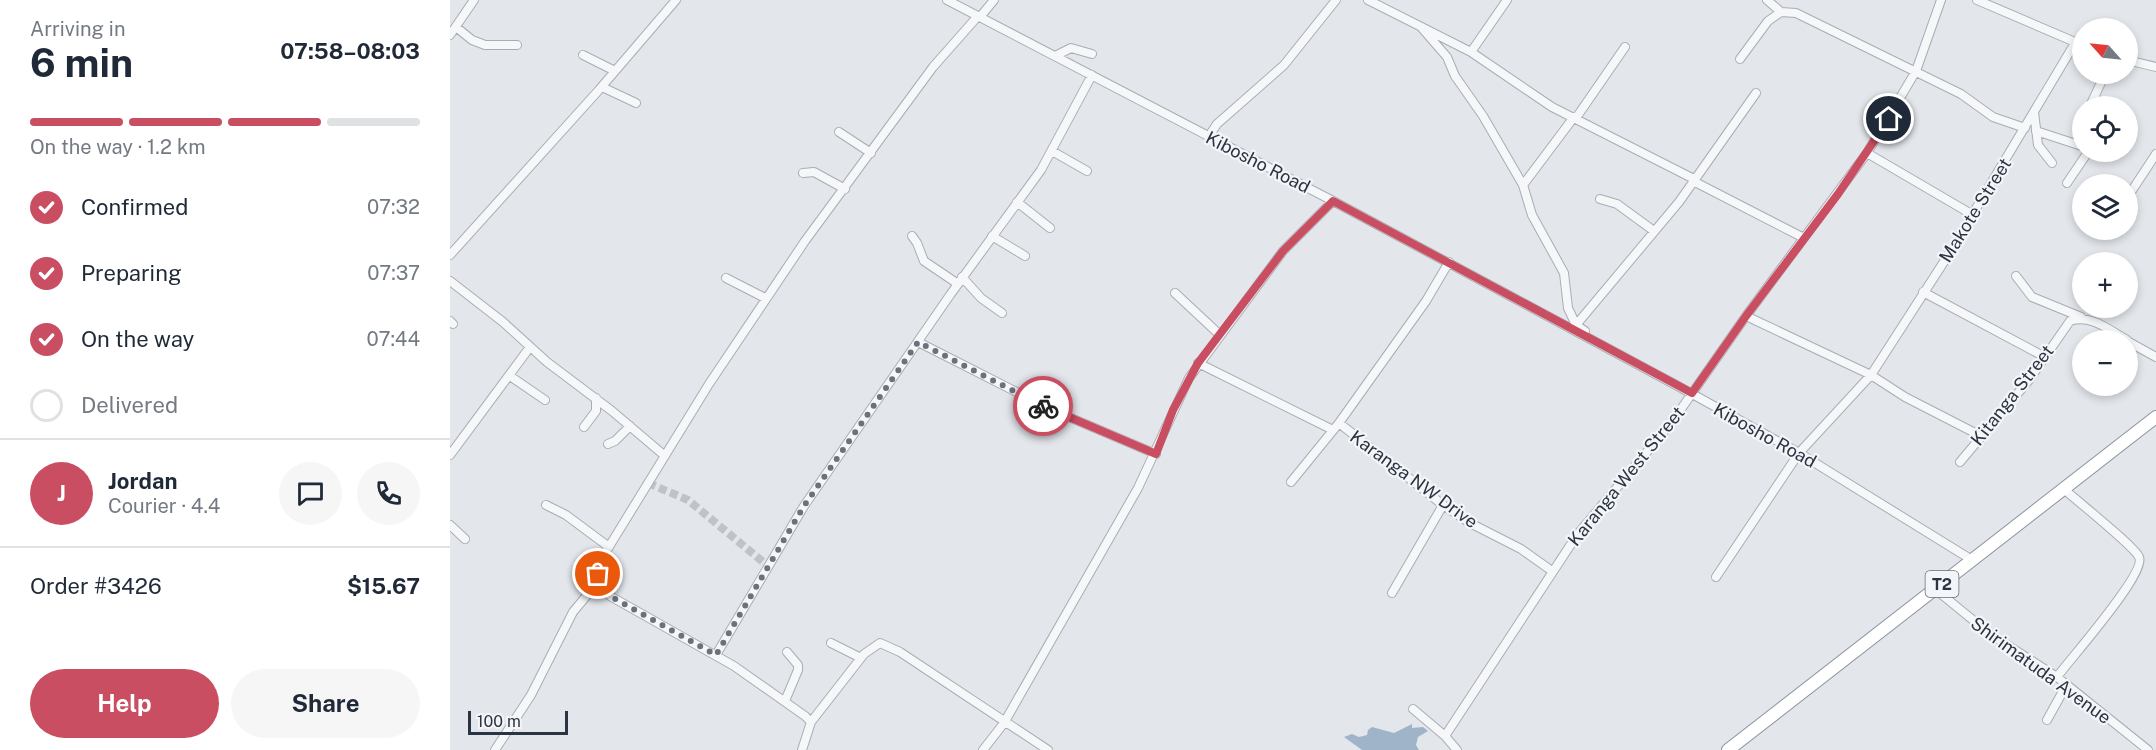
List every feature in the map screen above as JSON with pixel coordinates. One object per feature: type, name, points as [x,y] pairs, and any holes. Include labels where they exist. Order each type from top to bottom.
[{"type":"highway","name":"T2","points":[[1728,750],[2156,417]]},
{"type":"street","points":[[450,35],[474,0]]},
{"type":"street","points":[[450,255],[602,87],[676,0]]},
{"type":"street","name":"Kibosho Road","points":[[947,0],[1449,262],[1692,393],[1799,453],[1972,560]]},
{"type":"street","points":[[811,722],[785,701],[716,655],[616,601],[604,592],[598,582],[598,574],[609,547],[765,298],[933,67],[994,0]]},
{"type":"street","points":[[1209,136],[1217,124],[1284,65],[1336,0]]},
{"type":"street","points":[[1368,0],[1471,52],[1532,95],[1804,238]]},
{"type":"street","points":[[1471,52],[1507,0]]},
{"type":"street","points":[[1767,0],[1781,12],[1796,13],[1813,21],[1961,94],[1993,117],[2025,129]]},
{"type":"street","name":"Karanga West Street","points":[[1445,736],[1577,535],[1654,445],[1867,153],[1916,71],[1941,0]]},
{"type":"street","points":[[1977,0],[2072,41]]},
{"type":"street","points":[[1740,59],[1768,21],[1781,12]]},
{"type":"street","points":[[1421,26],[1447,57],[1455,76],[1483,116],[1523,185],[1532,214],[1564,273],[1568,308],[1576,325],[1623,356]]},
{"type":"street","points":[[456,27],[472,40],[485,45],[517,45]]},
{"type":"street","points":[[1523,185],[1575,117],[1624,47]]},
{"type":"street","points":[[1055,56],[1071,48],[1092,54]]},
{"type":"street","name":"Makote Street","points":[[1716,577],[1799,453],[1871,375],[2072,53]]},
{"type":"street","points":[[583,55],[615,71]]},
{"type":"street","points":[[2138,63],[2156,67]]},
{"type":"street","points":[[716,655],[804,506],[1052,151],[1092,75]]},
{"type":"street","points":[[602,87],[636,103]]},
{"type":"street","points":[[1576,325],[1694,180],[1756,93]]},
{"type":"street","points":[[2034,112],[2038,145],[2052,163]]},
{"type":"street","points":[[2036,131],[2072,143]]},
{"type":"street","points":[[839,132],[871,153]]},
{"type":"street","points":[[1052,151],[1087,171]]},
{"type":"street","points":[[1867,153],[1972,214]]},
{"type":"street","points":[[2138,181],[2156,154]]},
{"type":"street","points":[[2067,183],[2081,162]]},
{"type":"street","points":[[803,173],[814,172],[845,189]]},
{"type":"street","points":[[1600,199],[1617,204],[1654,231]]},
{"type":"street","points":[[983,750],[1004,723],[1156,454],[1173,410],[1198,363],[1283,251],[1333,201]]},
{"type":"street","points":[[1017,202],[1050,228]]},
{"type":"street","points":[[912,236],[924,261],[960,281],[1002,313]]},
{"type":"street","points":[[992,236],[1025,256]]},
{"type":"street","points":[[1291,482],[1336,427],[1426,300],[1449,262]]},
{"type":"street","points":[[2016,276],[2032,297],[2072,313]]},
{"type":"street","points":[[726,278],[765,298]]},
{"type":"street","points":[[450,281],[665,456]]},
{"type":"street","points":[[1923,292],[2045,357]]},
{"type":"street","points":[[1175,293],[1220,335]]},
{"type":"street","points":[[1746,316],[1871,375],[1905,397],[1981,436]]},
{"type":"street","name":"Kitanga Street","points":[[1960,462],[2045,357],[2062,330],[2070,321],[2078,318]]},
{"type":"street","points":[[2083,318],[2107,330]]},
{"type":"street","points":[[918,342],[1050,409],[1156,454]]},
{"type":"street","points":[[2138,346],[2156,357]]},
{"type":"street","points":[[450,455],[530,347]]},
{"type":"street","name":"Karanga NW Drive","points":[[1198,363],[1336,427],[1443,505],[1470,523],[1521,549],[1552,571]]},
{"type":"street","points":[[510,376],[545,400]]},
{"type":"street","points":[[584,427],[596,411],[596,398]]},
{"type":"street","points":[[608,444],[615,441],[630,426]]},
{"type":"street","points":[[2057,676],[2123,593],[2140,565],[2139,556],[2064,489]]},
{"type":"street","points":[[546,505],[566,515],[609,547]]},
{"type":"street","points":[[1392,593],[1443,505]]},
{"type":"street","points":[[450,525],[465,539]]},
{"type":"street","points":[[495,750],[531,694],[577,606],[598,582]]},
{"type":"street","name":"Shirimatuda Avenue","points":[[1935,589],[1990,634],[2057,676],[2138,747],[2148,750]]},
{"type":"street","points":[[831,643],[861,658]]},
{"type":"street","points":[[802,750],[811,722],[861,658],[876,643],[885,644],[1048,750]]},
{"type":"street","points":[[785,701],[798,670],[798,665],[787,652]]},
{"type":"street","points":[[2047,720],[2067,684]]},
{"type":"street","points":[[1413,709],[1445,736],[1457,750]]},
{"type":"water","points":[[1412,724],[1412,728],[1423,727],[1428,731],[1418,737],[1416,745],[1419,750],[1362,750],[1344,737],[1352,734],[1359,737],[1367,735],[1368,730],[1372,727],[1394,733]]},
{"type":"tunnel","points":[[648,483],[688,500],[768,566]]},
{"type":"way so far","points":[[598,574],[598,582],[604,592],[716,655],[804,506],[918,342],[1043,406]]},
{"type":"route","points":[[1043,406],[1156,454],[1173,410],[1198,363],[1283,251],[1333,201],[1692,393],[1746,316],[1838,194],[1889,119]]}]
